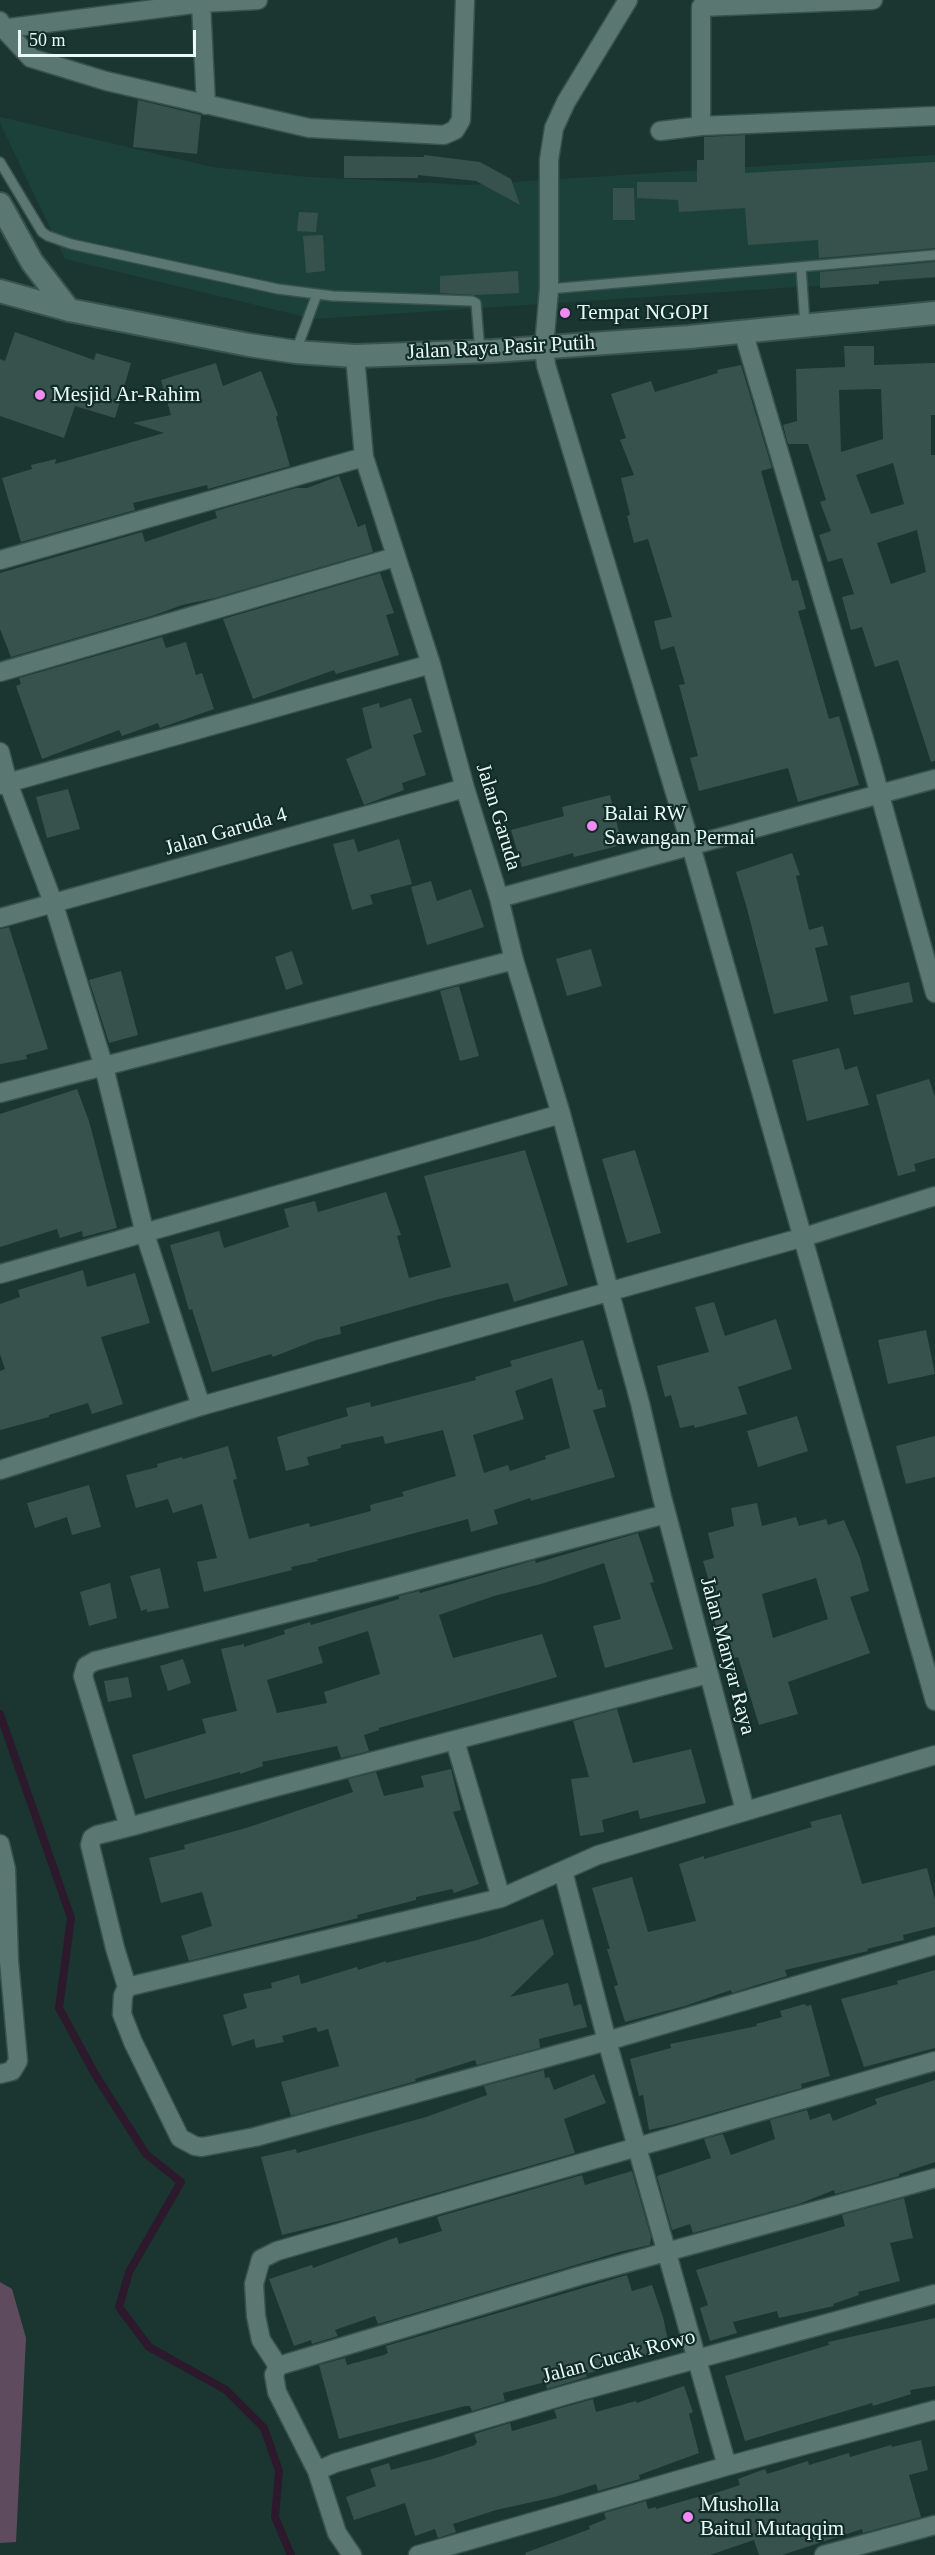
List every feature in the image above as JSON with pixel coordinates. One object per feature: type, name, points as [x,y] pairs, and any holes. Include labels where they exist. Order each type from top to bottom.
[{"type":"street","points":[[1,26],[201,3],[258,0]]},
{"type":"street","points":[[1,26],[31,58],[106,81],[309,128],[444,135],[455,130],[461,120],[465,0]]},
{"type":"street","points":[[628,0],[566,102],[554,129],[549,160],[549,289],[544,346],[546,365],[692,846],[935,1701]]},
{"type":"street","points":[[700,126],[700,7],[873,0]]},
{"type":"street","points":[[201,3],[206,105]]},
{"type":"street","points":[[660,131],[700,126],[935,116]]},
{"type":"street","points":[[0,204],[32,262],[69,310]]},
{"type":"street","name":"Jalan Raya Pasir Putih","points":[[0,291],[69,310],[296,352],[355,356],[480,352],[805,326],[935,313]]},
{"type":"street","points":[[742,331],[934,989]]},
{"type":"street","name":"Jalan Garuda","points":[[355,356],[364,457],[431,664],[465,788],[499,898],[514,960],[561,1114],[609,1291]]},
{"type":"street","points":[[0,560],[364,457]]},
{"type":"street","points":[[0,672],[395,557]]},
{"type":"street","points":[[4,784],[431,664]]},
{"type":"street","points":[[0,752],[4,784],[54,905],[104,1067],[145,1234],[201,1406]]},
{"type":"street","points":[[499,898],[935,779]]},
{"type":"street","name":"Jalan Garuda 4","points":[[0,918],[54,905],[465,788]]},
{"type":"street","points":[[0,1093],[514,960]]},
{"type":"street","points":[[0,1274],[561,1114]]},
{"type":"street","points":[[0,1470],[201,1406],[804,1238],[935,1196]]},
{"type":"street","name":"Jalan Manyar Raya","points":[[609,1291],[745,1810]]},
{"type":"street","points":[[129,1827],[83,1676],[86,1666],[95,1661],[390,1587],[666,1514]]},
{"type":"street","points":[[708,1674],[271,1788],[92,1838],[90,1845],[127,1988],[123,1996],[122,2014],[133,2042],[180,2138],[202,2147],[255,2137],[607,2041],[935,1945]]},
{"type":"street","points":[[455,1741],[501,1898]]},
{"type":"street","points":[[127,1988],[501,1898],[598,1855],[935,1755]]},
{"type":"street","points":[[0,1844],[6,1869],[4,1962],[18,2061],[12,2071],[0,2074]]},
{"type":"street","points":[[563,1871],[607,2041],[727,2466]]},
{"type":"street","points":[[278,2366],[261,2340],[256,2316],[254,2284],[261,2259],[277,2251],[935,2061]]},
{"type":"street","points":[[352,2555],[338,2533],[317,2471],[274,2384],[274,2375],[278,2366],[668,2252],[935,2178]]},
{"type":"street","name":"Jalan Cucak Rowo","points":[[317,2471],[335,2463],[698,2359],[935,2295]]},
{"type":"street","points":[[418,2555],[727,2466],[935,2410]]},
{"type":"street","points":[[824,2555],[935,2525]]},
{"type":"lane","points":[[0,162],[42,232],[48,236],[82,247],[278,289],[317,294],[475,302],[480,352]]},
{"type":"lane","points":[[549,289],[935,255]]},
{"type":"lane","points":[[801,267],[805,326]]},
{"type":"lane","points":[[296,352],[317,294]]},
{"type":"shaded area","points":[[0,117],[212,167],[308,177],[467,185],[935,155],[935,278],[314,319],[65,259],[0,123]]},
{"type":"shaded area","points":[[0,2282],[12,2289],[26,2338],[16,2542],[0,2543]]},
{"type":"building","points":[[138,100],[201,115],[197,154],[133,147]]},
{"type":"building","points":[[745,135],[745,173],[935,162],[935,248],[819,258],[818,240],[748,245],[745,208],[679,212],[678,200],[637,198],[637,182],[697,182],[697,160],[704,160],[704,137]]},
{"type":"building","points":[[424,155],[480,162],[511,179],[520,205],[476,181],[418,175],[418,178],[344,178],[344,156],[424,157]]},
{"type":"building","points":[[613,188],[634,188],[635,220],[613,220]]},
{"type":"building","points":[[299,212],[318,213],[316,232],[297,231]]},
{"type":"building","points":[[323,235],[325,271],[306,273],[303,236]]},
{"type":"building","points":[[935,262],[935,277],[820,288],[820,272]]},
{"type":"building","points":[[518,271],[519,293],[476,295],[440,293],[440,276]]},
{"type":"building","name":"Mesjid Ar-Rahim","points":[[15,332],[94,360],[96,353],[131,363],[115,418],[75,406],[64,438],[0,416],[0,359],[5,361]]},
{"type":"building","points":[[844,346],[874,346],[874,365],[935,363],[935,415],[931,415],[931,455],[935,455],[935,761],[931,762],[898,660],[875,667],[862,627],[851,630],[842,597],[854,594],[842,558],[828,562],[819,535],[831,531],[820,502],[826,500],[808,444],[788,444],[783,425],[797,421],[796,369],[845,367]],"holes":[[[881,389],[883,439],[841,452],[839,390]],[[893,463],[904,504],[871,514],[856,475]],[[917,530],[926,572],[891,584],[877,543]]]},
{"type":"building","points":[[216,363],[223,386],[261,371],[278,415],[276,417],[290,466],[208,489],[207,485],[133,503],[135,510],[21,542],[2,478],[32,469],[31,465],[56,459],[55,464],[164,433],[133,423],[171,415],[161,380]]},
{"type":"building","points":[[741,365],[772,468],[761,471],[792,581],[798,580],[806,609],[798,611],[829,719],[839,716],[859,785],[798,802],[788,768],[699,791],[690,758],[698,756],[679,685],[685,684],[674,646],[661,650],[654,621],[672,617],[648,539],[634,543],[621,478],[634,475],[620,440],[626,438],[611,394],[651,381],[655,392],[718,373],[717,370]]},
{"type":"building","points":[[339,476],[358,527],[365,524],[373,552],[215,598],[182,605],[11,657],[0,629],[0,573],[142,532],[145,542],[217,518],[215,511],[296,488],[307,488]]},
{"type":"building","points":[[380,573],[394,613],[386,615],[399,655],[336,674],[334,670],[253,699],[223,619]]},
{"type":"building","points":[[162,637],[166,648],[186,642],[196,675],[202,673],[214,709],[160,728],[158,723],[122,736],[119,730],[42,759],[16,686],[21,684],[19,678]]},
{"type":"building","points":[[411,698],[422,732],[413,735],[426,775],[402,783],[404,790],[364,805],[346,759],[372,748],[362,708],[379,703],[380,708]]},
{"type":"building","points":[[68,789],[80,829],[47,838],[36,797]]},
{"type":"building","points":[[610,795],[622,845],[574,857],[573,853],[522,867],[511,830],[564,816],[562,807]]},
{"type":"building","points":[[354,839],[358,852],[399,839],[412,884],[370,895],[373,904],[352,910],[333,844]]},
{"type":"building","points":[[792,853],[800,875],[796,876],[809,930],[823,926],[828,945],[815,948],[828,1001],[774,1014],[736,872]]},
{"type":"building","points":[[431,881],[437,901],[471,889],[484,927],[427,945],[411,887]]},
{"type":"building","points":[[9,927],[48,1049],[26,1055],[27,1059],[0,1064],[0,929]]},
{"type":"building","points":[[591,949],[602,986],[567,996],[556,959]]},
{"type":"building","points":[[292,951],[303,984],[286,990],[275,957]]},
{"type":"building","points":[[121,971],[138,1035],[109,1043],[89,980]]},
{"type":"building","points":[[909,982],[913,1002],[854,1015],[850,996]]},
{"type":"building","points":[[459,986],[479,1056],[460,1061],[440,991]]},
{"type":"building","points":[[839,1048],[845,1070],[857,1066],[869,1105],[807,1121],[792,1060]]},
{"type":"building","points":[[929,1079],[935,1097],[935,1158],[914,1164],[916,1171],[898,1176],[876,1095]]},
{"type":"building","points":[[77,1089],[89,1121],[117,1228],[83,1237],[82,1231],[60,1238],[57,1229],[0,1247],[0,1114]]},
{"type":"building","points":[[525,1150],[568,1285],[514,1302],[508,1283],[439,1299],[340,1327],[341,1334],[316,1340],[273,1357],[271,1354],[212,1372],[192,1309],[189,1310],[170,1245],[219,1231],[224,1248],[289,1227],[284,1209],[315,1201],[318,1212],[386,1192],[401,1235],[397,1236],[409,1278],[451,1267],[424,1176]]},
{"type":"building","points":[[635,1150],[661,1233],[627,1243],[602,1159]]},
{"type":"building","points":[[83,1270],[87,1287],[135,1273],[150,1323],[101,1337],[123,1404],[92,1414],[88,1403],[49,1415],[49,1417],[0,1430],[0,1371],[5,1369],[0,1354],[0,1304],[20,1297],[18,1290]]},
{"type":"building","points":[[714,1302],[725,1336],[776,1319],[792,1369],[738,1387],[747,1414],[695,1428],[694,1425],[680,1428],[671,1395],[665,1397],[657,1366],[709,1352],[695,1307]]},
{"type":"building","points":[[926,1330],[935,1374],[888,1384],[878,1340]]},
{"type":"building","points":[[583,1340],[598,1390],[602,1389],[606,1407],[593,1410],[615,1477],[531,1501],[530,1498],[494,1510],[498,1524],[471,1532],[468,1519],[317,1559],[318,1561],[291,1567],[292,1570],[204,1592],[197,1562],[217,1558],[202,1504],[173,1513],[168,1499],[136,1508],[126,1475],[158,1467],[157,1464],[228,1446],[237,1479],[233,1480],[249,1539],[309,1523],[310,1527],[371,1511],[370,1505],[404,1496],[402,1492],[456,1476],[443,1430],[385,1444],[383,1436],[341,1445],[341,1448],[307,1457],[309,1465],[286,1471],[277,1437],[348,1416],[346,1408],[370,1402],[371,1407],[476,1380],[475,1377],[512,1366],[510,1361]],"holes":[[[552,1378],[570,1448],[510,1471],[508,1465],[484,1473],[473,1435],[524,1419],[515,1391]]]},
{"type":"building","points":[[797,1416],[808,1451],[758,1467],[747,1431]]},
{"type":"building","points":[[935,1436],[935,1477],[906,1484],[896,1446]]},
{"type":"building","points":[[89,1485],[101,1527],[72,1535],[67,1517],[35,1528],[27,1503]]},
{"type":"building","points":[[757,1503],[762,1526],[796,1517],[799,1526],[826,1519],[828,1525],[844,1520],[860,1558],[869,1591],[850,1597],[870,1653],[788,1682],[798,1714],[759,1725],[738,1657],[725,1660],[708,1596],[713,1595],[703,1561],[714,1558],[708,1533],[734,1526],[731,1508]],"holes":[[[816,1578],[828,1619],[773,1638],[762,1594]]]},
{"type":"building","points":[[638,1533],[654,1582],[650,1583],[673,1649],[605,1668],[593,1626],[621,1619],[604,1563],[439,1615],[453,1658],[542,1634],[557,1677],[379,1728],[379,1730],[364,1735],[369,1751],[341,1758],[337,1746],[262,1762],[263,1766],[240,1774],[240,1772],[145,1799],[132,1755],[206,1733],[202,1719],[237,1711],[221,1649],[244,1644],[244,1647],[285,1634],[284,1630],[310,1622],[311,1625],[399,1599],[399,1596],[419,1591],[420,1593],[535,1560],[536,1563]],"holes":[[[368,1631],[380,1674],[324,1692],[327,1703],[277,1713],[267,1680],[323,1663],[318,1647]]]},
{"type":"building","points":[[160,1568],[169,1608],[141,1611],[130,1576]]},
{"type":"building","points":[[110,1583],[117,1618],[89,1626],[80,1592]]},
{"type":"building","points":[[183,1659],[191,1683],[168,1691],[160,1666]]},
{"type":"building","points":[[128,1677],[132,1697],[108,1702],[104,1681]]},
{"type":"building","points":[[617,1709],[633,1763],[691,1749],[706,1803],[640,1819],[638,1810],[602,1820],[604,1832],[580,1836],[571,1779],[589,1777],[573,1721]]},
{"type":"building","points":[[451,1769],[461,1810],[453,1812],[479,1884],[454,1893],[452,1889],[416,1897],[416,1900],[357,1915],[358,1918],[189,1961],[181,1936],[212,1926],[202,1892],[161,1903],[149,1858],[185,1849],[184,1845],[246,1828],[353,1792],[348,1779],[376,1772],[384,1796],[424,1787],[421,1776]]},
{"type":"building","points":[[841,1814],[862,1884],[927,1868],[935,1900],[935,1927],[903,1935],[904,1940],[867,1949],[868,1951],[785,1970],[787,1976],[732,1993],[731,1990],[685,2006],[625,2022],[614,1986],[618,1985],[607,1949],[610,1949],[592,1888],[632,1877],[648,1932],[696,1921],[679,1864],[704,1856],[704,1859],[812,1827],[810,1822]]},
{"type":"building","points":[[543,1919],[554,1954],[510,1997],[568,1983],[574,2006],[581,2004],[587,2027],[539,2039],[540,2048],[477,2065],[475,2060],[415,2079],[416,2081],[291,2116],[281,2082],[339,2066],[328,2029],[318,2032],[316,2027],[282,2036],[284,2042],[256,2048],[254,2039],[232,2046],[223,2015],[247,2008],[243,1994],[272,1988],[271,1983],[299,1975],[301,1984],[357,1967],[358,1970],[386,1961],[386,1963],[477,1940]]},
{"type":"building","points":[[935,1970],[935,2048],[864,2067],[841,1999],[898,1984],[897,1981]]},
{"type":"building","points":[[805,2004],[806,2006],[811,2005],[830,2076],[801,2084],[802,2088],[649,2130],[643,2095],[639,2096],[630,2059],[671,2048],[670,2044],[757,2026],[756,2024],[782,2017],[780,2011]]},
{"type":"building","points":[[544,2070],[545,2078],[549,2077],[554,2090],[594,2074],[606,2103],[564,2119],[575,2153],[343,2220],[282,2235],[261,2157],[296,2149],[297,2153],[426,2117],[487,2095],[484,2086]]},
{"type":"building","points":[[935,2080],[935,2162],[899,2174],[899,2176],[835,2194],[834,2190],[799,2204],[693,2233],[690,2224],[672,2230],[657,2176],[711,2158],[704,2139],[723,2134],[731,2155],[775,2139],[770,2120],[807,2110],[810,2120],[830,2113],[833,2121],[877,2104],[875,2099]]},
{"type":"building","points":[[632,2171],[651,2237],[650,2245],[619,2252],[378,2324],[375,2316],[335,2330],[338,2336],[312,2344],[311,2340],[294,2346],[269,2279],[312,2265],[313,2268],[397,2237],[399,2244],[442,2231],[437,2217],[582,2175],[585,2185]]},
{"type":"building","points":[[904,2198],[913,2238],[890,2243],[900,2281],[858,2292],[859,2295],[833,2304],[834,2306],[779,2318],[777,2311],[733,2322],[737,2333],[710,2341],[700,2308],[708,2305],[696,2270],[845,2226],[842,2215]]},
{"type":"building","points":[[627,2275],[632,2291],[652,2285],[663,2317],[670,2350],[622,2360],[623,2363],[586,2374],[587,2377],[547,2389],[545,2382],[503,2393],[505,2401],[472,2411],[470,2406],[465,2406],[339,2439],[319,2365],[345,2358],[347,2365],[384,2355],[388,2353],[386,2346]]},
{"type":"building","points":[[935,2318],[935,2386],[910,2390],[911,2394],[873,2406],[872,2403],[745,2441],[725,2376],[829,2345],[828,2342]]},
{"type":"building","points":[[684,2386],[693,2412],[689,2414],[699,2453],[639,2475],[640,2479],[598,2491],[596,2484],[555,2497],[496,2510],[453,2524],[456,2532],[438,2538],[435,2529],[415,2536],[405,2503],[354,2520],[346,2497],[376,2486],[370,2469],[389,2463],[391,2470],[436,2458],[475,2445],[477,2442],[474,2434],[510,2423],[512,2431],[557,2418],[554,2410],[593,2399],[596,2412],[636,2401],[637,2403]]},
{"type":"building","points":[[921,2440],[928,2470],[909,2475],[921,2517],[863,2533],[862,2529],[782,2555],[759,2555],[754,2540],[710,2555],[526,2555],[525,2553],[590,2529],[589,2526],[606,2519],[604,2513],[646,2501],[648,2509],[656,2507],[656,2509],[740,2485],[738,2479],[765,2469],[767,2474],[808,2461],[809,2465],[849,2453],[850,2457],[891,2445],[892,2447]]},
{"type":"waterway","points":[[0,1714],[71,1918],[59,2008],[96,2076],[146,2154],[181,2182],[129,2272],[119,2307],[149,2347],[226,2390],[264,2428],[279,2471],[275,2517],[291,2555]]},
{"type":"place","name":"Tempat NGOPI","points":[[565,313]]},
{"type":"place","name":"Mesjid Ar-Rahim","points":[[40,395]]},
{"type":"place","name":"Balai RW Sawangan Permai","points":[[592,826]]},
{"type":"place","name":"Musholla Baitul Mutaqqim","points":[[688,2517]]}]
